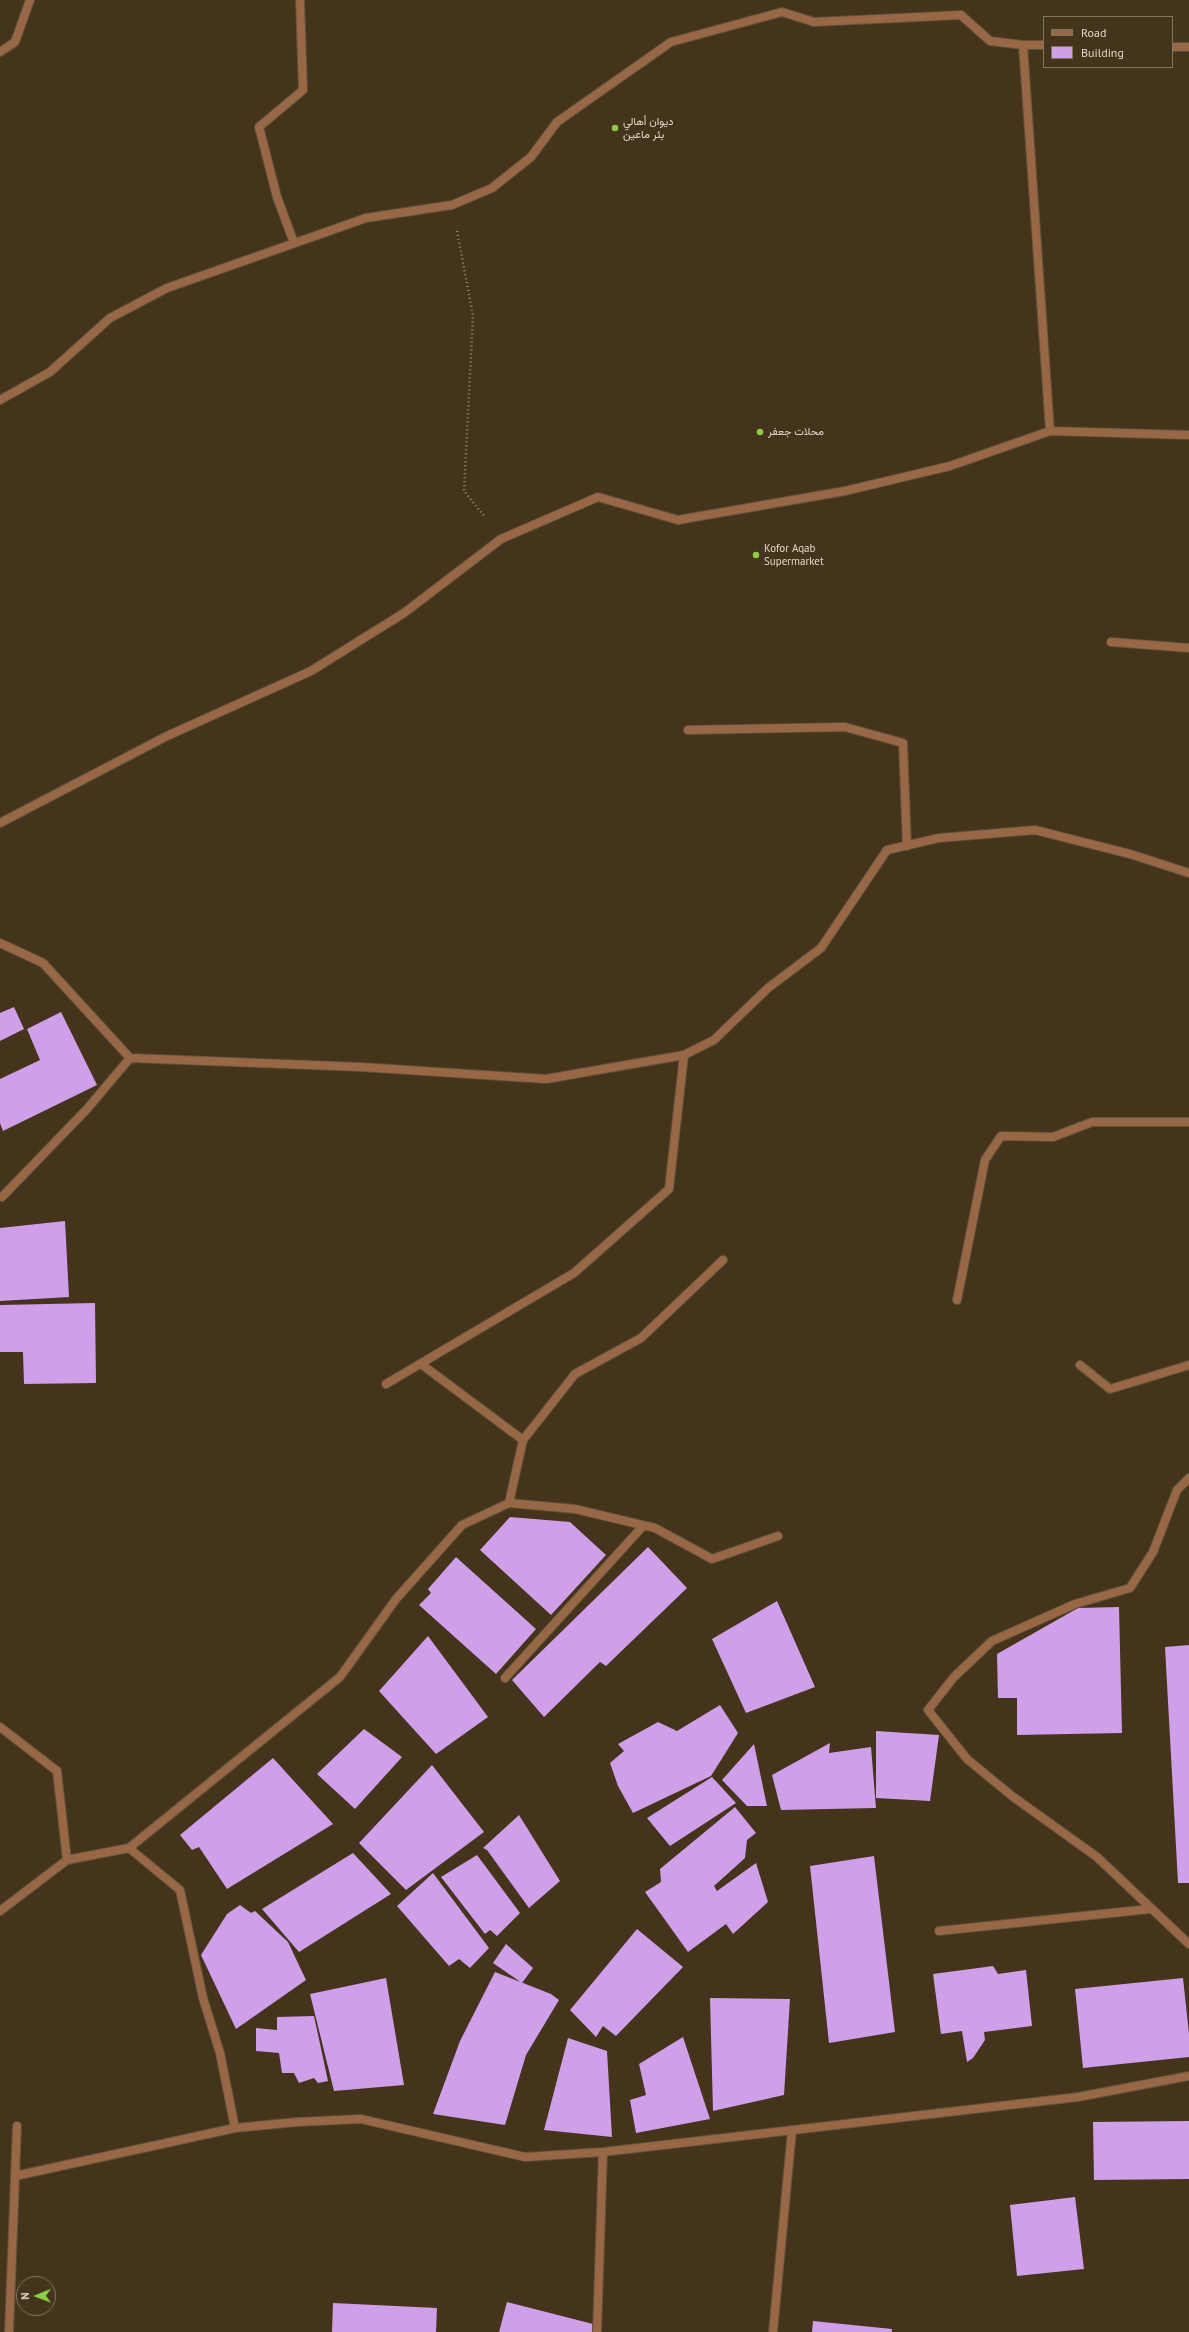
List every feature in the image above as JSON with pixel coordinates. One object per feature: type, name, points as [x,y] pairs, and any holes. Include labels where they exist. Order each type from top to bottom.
[{"type":"street","points":[[0,52],[16,42],[30,0]]},
{"type":"street","points":[[294,243],[276,197],[259,127],[303,90],[300,0]]},
{"type":"street","points":[[0,400],[50,372],[110,318],[167,288],[366,218],[452,206],[492,188],[531,157],[557,122],[671,42],[782,12],[814,22],[961,14],[990,41],[1023,45],[1043,45]]},
{"type":"street","points":[[1023,45],[1050,431]]},
{"type":"street","points":[[1173,47],[1189,48]]},
{"type":"street","points":[[0,823],[167,736],[311,671],[404,613],[501,539],[598,497],[678,520],[845,491],[950,466],[1050,431],[1189,435]]},
{"type":"street","points":[[1111,642],[1189,648]]},
{"type":"street","points":[[688,730],[845,727],[903,743],[907,846]]},
{"type":"street","points":[[0,943],[43,963],[130,1058],[361,1067],[546,1079],[684,1055],[714,1040],[768,988],[821,948],[887,850],[940,838],[1035,830],[1130,854],[1189,873]]},
{"type":"street","points":[[386,1384],[574,1273],[668,1189],[684,1055]]},
{"type":"street","points":[[2,1198],[87,1108],[130,1058]]},
{"type":"street","points":[[956,1300],[985,1160],[1001,1136],[1053,1137],[1092,1122],[1189,1122]]},
{"type":"street","points":[[509,1503],[523,1440],[575,1374],[641,1338],[723,1260]]},
{"type":"street","points":[[421,1364],[523,1440]]},
{"type":"street","points":[[1080,1365],[1110,1389],[1189,1365]]},
{"type":"street","points":[[1189,1478],[1177,1490],[1153,1552],[1130,1588],[1075,1604],[992,1641],[954,1677],[928,1710],[967,1759],[1012,1796],[1097,1857],[1150,1909],[1189,1944]]},
{"type":"street","points":[[0,1910],[67,1860],[129,1848],[340,1677],[396,1599],[462,1525],[509,1503],[575,1509],[655,1528],[712,1559],[778,1536]]},
{"type":"street","points":[[505,1678],[643,1526]]},
{"type":"street","points":[[0,1727],[57,1771],[67,1860]]},
{"type":"street","points":[[129,1848],[180,1890],[203,1998],[220,2053],[235,2128]]},
{"type":"street","points":[[939,1931],[1150,1909]]},
{"type":"street","points":[[15,2176],[235,2128],[297,2122],[361,2119],[525,2157],[603,2152],[1078,2097],[1189,2076]]},
{"type":"street","points":[[9,2332],[16,2126]]},
{"type":"street","points":[[773,2332],[792,2130]]},
{"type":"street","points":[[597,2332],[603,2152]]},
{"type":"path","points":[[452,206],[473,316],[464,491],[501,539]]},
{"type":"building","points":[[14,1007],[24,1029],[0,1041],[0,1013]]},
{"type":"building","points":[[61,1012],[97,1085],[3,1131],[0,1123],[0,1079],[40,1060],[27,1029]]},
{"type":"building","points":[[65,1221],[69,1297],[0,1301],[0,1228]]},
{"type":"building","points":[[95,1303],[96,1383],[24,1384],[23,1352],[0,1352],[0,1305]]},
{"type":"building","points":[[510,1517],[570,1522],[606,1555],[551,1615],[480,1550]]},
{"type":"building","points":[[648,1547],[687,1588],[606,1666],[600,1662],[544,1717],[512,1680]]},
{"type":"building","points":[[456,1557],[536,1629],[496,1674],[419,1605],[431,1593],[428,1589]]},
{"type":"building","points":[[777,1601],[815,1687],[746,1713],[712,1639]]},
{"type":"building","points":[[1119,1607],[1122,1733],[1017,1735],[1017,1698],[998,1698],[997,1654],[1078,1608]]},
{"type":"building","points":[[428,1636],[488,1717],[436,1754],[379,1691]]},
{"type":"building","points":[[1189,1645],[1189,1883],[1178,1883],[1165,1647]]},
{"type":"building","points":[[720,1705],[738,1733],[711,1776],[633,1813],[618,1786],[610,1763],[624,1751],[618,1744],[658,1722],[677,1731]]},
{"type":"building","points":[[364,1729],[402,1757],[355,1809],[317,1774]]},
{"type":"building","points":[[876,1731],[939,1735],[930,1801],[876,1798]]},
{"type":"building","points":[[830,1743],[829,1753],[871,1747],[876,1808],[781,1810],[772,1775]]},
{"type":"building","points":[[754,1744],[767,1806],[747,1806],[722,1780]]},
{"type":"building","points":[[273,1758],[333,1824],[227,1889],[199,1847],[192,1850],[180,1835]]},
{"type":"building","points":[[432,1765],[484,1832],[406,1890],[359,1843]]},
{"type":"building","points":[[712,1777],[736,1803],[670,1846],[647,1818]]},
{"type":"building","points":[[735,1807],[756,1833],[747,1840],[745,1858],[714,1886],[717,1891],[756,1863],[768,1902],[733,1934],[726,1924],[688,1952],[645,1892],[661,1882],[660,1869]]},
{"type":"building","points":[[519,1815],[560,1881],[529,1908],[487,1850],[483,1848]]},
{"type":"building","points":[[353,1853],[391,1894],[299,1952],[262,1909]]},
{"type":"building","points":[[477,1855],[520,1913],[497,1936],[490,1930],[485,1934],[441,1877]]},
{"type":"building","points":[[874,1856],[895,2032],[829,2043],[810,1866]]},
{"type":"building","points":[[433,1873],[489,1948],[470,1968],[459,1959],[449,1966],[397,1906]]},
{"type":"building","points":[[240,1905],[251,1913],[255,1911],[288,1942],[306,1980],[236,2029],[201,1955],[227,1914]]},
{"type":"building","points":[[637,1929],[683,1967],[616,2036],[603,2026],[596,2037],[570,2010]]},
{"type":"building","points":[[506,1944],[533,1968],[522,1983],[493,1963]]},
{"type":"building","points":[[993,1966],[998,1974],[1026,1970],[1032,2026],[984,2032],[985,2040],[973,2058],[967,2062],[962,2031],[941,2034],[933,1974]]},
{"type":"building","points":[[495,1972],[551,1994],[559,2000],[526,2055],[505,2125],[433,2114],[460,2041]]},
{"type":"building","points":[[386,1978],[404,2085],[334,2091],[310,1994]]},
{"type":"building","points":[[1183,1978],[1189,2034],[1189,2057],[1083,2068],[1075,1989]]},
{"type":"building","points":[[710,1998],[790,1999],[784,2095],[713,2111]]},
{"type":"building","points":[[314,2016],[328,2081],[318,2083],[314,2078],[299,2083],[294,2073],[282,2073],[279,2053],[256,2051],[256,2028],[277,2030],[277,2017]]},
{"type":"building","points":[[683,2037],[710,2119],[636,2133],[630,2100],[646,2095],[639,2064]]},
{"type":"building","points":[[568,2038],[607,2051],[612,2137],[544,2130]]},
{"type":"building","points":[[1189,2121],[1189,2179],[1094,2180],[1093,2122]]},
{"type":"building","points":[[1075,2197],[1084,2269],[1017,2276],[1010,2205]]},
{"type":"building","points":[[507,2302],[593,2324],[592,2332],[499,2332]]},
{"type":"building","points":[[333,2303],[437,2308],[436,2332],[332,2332]]},
{"type":"building","points":[[813,2321],[892,2329],[892,2332],[812,2332]]},
{"type":"place","name":"ديوان أهالي بئر ماعين","points":[[615,128]]},
{"type":"place","name":"محلات جعفر","points":[[760,432]]},
{"type":"place","name":"Kofor Aqab Supermarket","points":[[756,555]]}]
